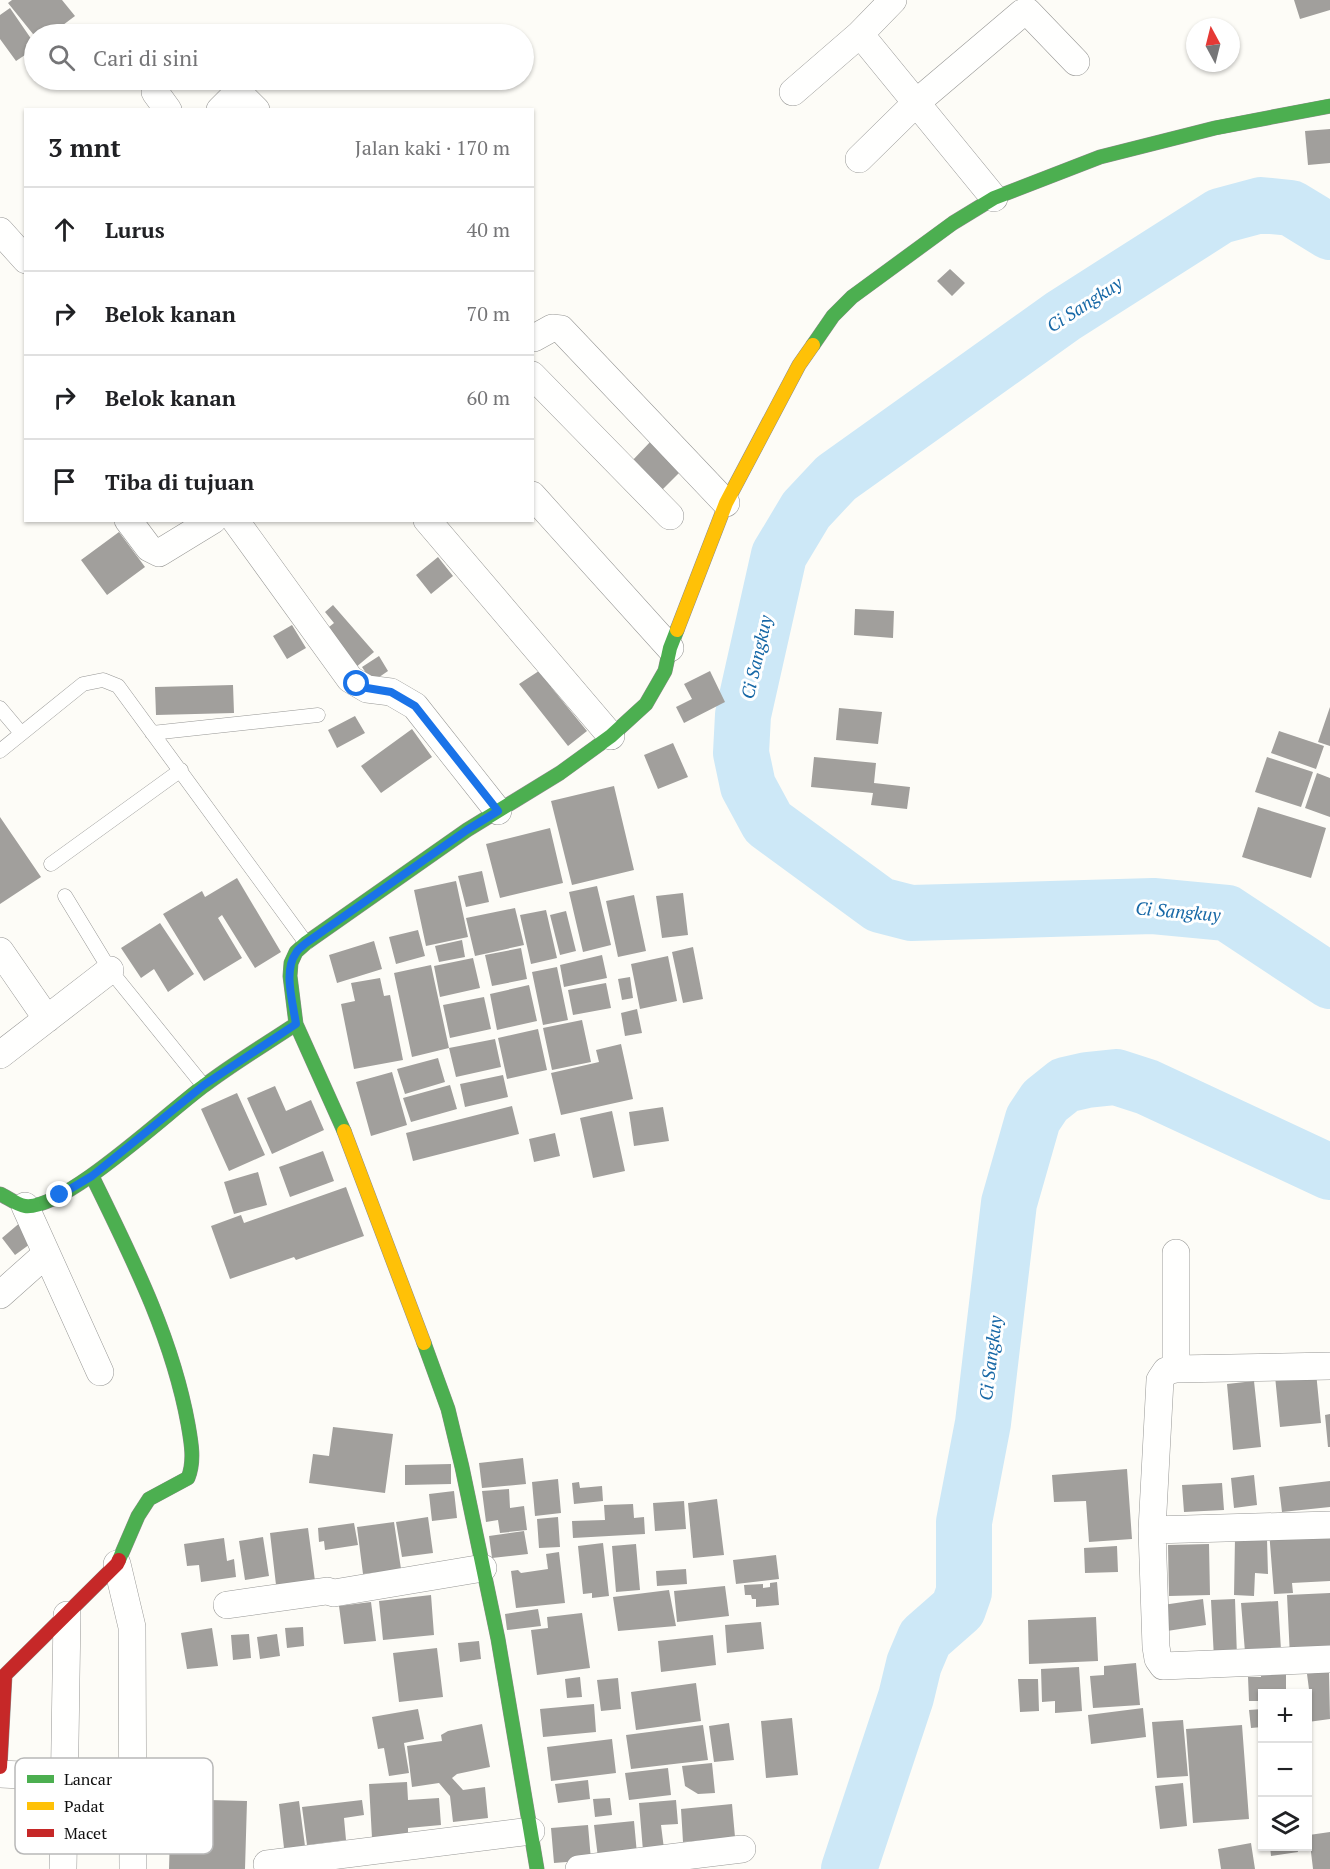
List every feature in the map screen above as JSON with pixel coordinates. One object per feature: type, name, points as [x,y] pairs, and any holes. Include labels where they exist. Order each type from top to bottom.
[{"type":"street","points":[[793,92],[860,34],[893,0]]},
{"type":"street","points":[[859,159],[917,102],[1022,12],[1028,12],[1076,62]]},
{"type":"street","points":[[860,34],[994,198]]},
{"type":"street","points":[[222,108],[232,99],[241,95],[254,108]]},
{"type":"street","points":[[537,1869],[483,1568],[448,1409],[351,1147],[296,1024],[291,969],[296,952],[467,830],[560,773],[611,736],[646,704],[665,671],[670,648],[726,503],[799,365],[833,316],[852,297],[953,223],[994,198],[1100,157],[1215,128],[1330,106]]},
{"type":"street","points":[[0,231],[24,258]]},
{"type":"street","points":[[534,338],[552,328],[561,329],[726,503]]},
{"type":"street","points":[[534,377],[670,516]]},
{"type":"street","points":[[534,497],[670,648]]},
{"type":"street","points":[[130,522],[149,548],[159,554],[210,522]]},
{"type":"street","points":[[236,522],[350,679],[367,688],[391,692],[415,706],[498,811]]},
{"type":"street","points":[[429,522],[611,736]]},
{"type":"street","points":[[0,951],[47,1019]]},
{"type":"street","points":[[0,1055],[110,970]]},
{"type":"street","points":[[0,1194],[25,1206],[60,1195],[92,1176],[204,1085],[296,1024]]},
{"type":"street","points":[[0,1767],[5,1674],[117,1564],[143,1506],[157,1494],[188,1478],[193,1461],[186,1411],[176,1371],[146,1286],[92,1176]]},
{"type":"street","points":[[25,1206],[100,1372]]},
{"type":"street","points":[[1176,1253],[1176,1369]]},
{"type":"street","points":[[0,1295],[46,1254]]},
{"type":"street","points":[[1330,1366],[1166,1371],[1160,1380],[1152,1530],[1156,1647],[1158,1659],[1163,1666],[1330,1659]]},
{"type":"street","points":[[1152,1530],[1330,1525]]},
{"type":"street","points":[[117,1564],[132,1627],[133,1758]]},
{"type":"street","points":[[227,1605],[327,1591],[334,1593],[483,1568]]},
{"type":"street","points":[[64,1758],[67,1615]]},
{"type":"street","points":[[0,1774],[15,1775]]},
{"type":"street","points":[[267,1864],[531,1831]]},
{"type":"street","points":[[579,1869],[741,1849]]},
{"type":"street","points":[[63,1854],[63,1869]]},
{"type":"street","points":[[133,1854],[133,1869]]},
{"type":"lane","points":[[0,751],[83,684],[103,680],[118,686],[306,943]]},
{"type":"lane","points":[[0,708],[21,733]]},
{"type":"lane","points":[[152,733],[318,715]]},
{"type":"lane","points":[[51,864],[181,770]]},
{"type":"lane","points":[[65,896],[110,970],[204,1085]]},
{"type":"building","points":[[12,0],[62,0],[75,16],[64,24],[25,24],[8,3]]},
{"type":"building","points":[[1294,0],[1330,0],[1330,10],[1300,19]]},
{"type":"building","points":[[10,8],[24,28],[24,56],[16,61],[0,39],[0,15]]},
{"type":"building","points":[[1330,129],[1330,163],[1308,165],[1305,131]]},
{"type":"building","points":[[950,269],[965,283],[952,296],[937,281]]},
{"type":"building","points":[[651,441],[681,471],[661,491],[631,462]]},
{"type":"building","points":[[119,532],[145,567],[107,595],[81,560]]},
{"type":"building","points":[[438,557],[453,576],[431,594],[416,575]]},
{"type":"building","points":[[333,605],[374,652],[355,668],[324,631],[334,623],[325,612]]},
{"type":"building","points":[[855,609],[894,611],[893,638],[854,635]]},
{"type":"building","points":[[292,625],[306,648],[287,659],[273,636]]},
{"type":"building","points":[[379,656],[388,671],[372,682],[362,667]]},
{"type":"building","points":[[545,667],[558,682],[551,687],[587,731],[568,746],[519,684]]},
{"type":"building","points":[[710,671],[725,702],[684,723],[676,707],[692,699],[684,684]]},
{"type":"building","points":[[233,685],[234,713],[156,715],[155,687]]},
{"type":"building","points":[[1330,707],[1330,746],[1318,742]]},
{"type":"building","points":[[839,708],[882,712],[878,744],[836,740]]},
{"type":"building","points":[[355,716],[365,733],[337,748],[328,730]]},
{"type":"building","points":[[412,729],[432,757],[381,793],[361,766]]},
{"type":"building","points":[[1279,731],[1324,746],[1316,769],[1271,753]]},
{"type":"building","points":[[673,743],[688,777],[658,789],[644,755]]},
{"type":"building","points":[[814,757],[876,763],[874,783],[910,787],[907,809],[871,805],[873,793],[811,787]]},
{"type":"building","points":[[1267,757],[1313,772],[1301,807],[1255,792]]},
{"type":"building","points":[[1317,773],[1330,778],[1330,817],[1305,808]]},
{"type":"building","points":[[614,786],[634,870],[572,885],[551,801]]},
{"type":"building","points":[[1258,807],[1326,828],[1311,878],[1242,857]]},
{"type":"building","points":[[0,817],[41,877],[0,904]]},
{"type":"building","points":[[550,828],[563,883],[500,898],[486,844]]},
{"type":"building","points":[[482,871],[489,902],[466,907],[458,876]]},
{"type":"building","points":[[237,878],[281,952],[255,968],[222,915],[218,918],[242,958],[204,981],[163,914],[202,891],[205,897]]},
{"type":"building","points":[[456,881],[468,937],[426,946],[414,890]]},
{"type":"building","points":[[597,886],[611,945],[583,952],[569,892]]},
{"type":"building","points":[[683,893],[688,935],[662,938],[656,896]]},
{"type":"building","points":[[634,895],[646,951],[618,957],[606,901]]},
{"type":"building","points":[[515,908],[524,945],[475,956],[466,918]]},
{"type":"building","points":[[546,910],[557,958],[531,964],[520,915]]},
{"type":"building","points":[[566,911],[576,951],[560,955],[550,915]]},
{"type":"building","points":[[160,923],[194,974],[168,992],[154,969],[141,978],[121,948]]},
{"type":"building","points":[[418,930],[425,956],[396,964],[389,937]]},
{"type":"building","points":[[462,940],[465,957],[439,962],[435,946]]},
{"type":"building","points":[[374,941],[382,969],[337,983],[329,955]]},
{"type":"building","points":[[693,947],[703,999],[683,1003],[672,952]]},
{"type":"building","points":[[521,948],[527,979],[492,986],[485,955]]},
{"type":"building","points":[[602,955],[607,978],[564,987],[560,965]]},
{"type":"building","points":[[668,956],[677,1001],[640,1009],[631,964]]},
{"type":"building","points":[[473,958],[480,988],[440,997],[434,966]]},
{"type":"building","points":[[431,965],[449,1048],[412,1057],[394,973]]},
{"type":"building","points":[[557,967],[568,1020],[543,1025],[532,972]]},
{"type":"building","points":[[630,977],[633,998],[622,1000],[618,979]]},
{"type":"building","points":[[380,978],[384,996],[390,995],[403,1060],[354,1069],[341,1004],[355,1001],[351,983]]},
{"type":"building","points":[[606,983],[611,1008],[573,1015],[568,990]]},
{"type":"building","points":[[529,985],[537,1021],[497,1030],[490,994]]},
{"type":"building","points":[[484,997],[491,1029],[450,1038],[443,1005]]},
{"type":"building","points":[[637,1009],[642,1033],[625,1036],[621,1013]]},
{"type":"building","points":[[582,1020],[591,1062],[552,1070],[543,1028]]},
{"type":"building","points":[[538,1029],[547,1070],[507,1079],[498,1038]]},
{"type":"building","points":[[495,1039],[501,1067],[456,1077],[449,1048]]},
{"type":"building","points":[[621,1044],[633,1099],[561,1115],[551,1073],[599,1062],[596,1050]]},
{"type":"building","points":[[438,1058],[445,1082],[405,1094],[397,1069]]},
{"type":"building","points":[[392,1072],[407,1125],[371,1136],[356,1082]]},
{"type":"building","points":[[503,1075],[508,1097],[465,1107],[460,1084]]},
{"type":"building","points":[[450,1085],[457,1109],[411,1122],[403,1098]]},
{"type":"building","points":[[275,1086],[286,1111],[311,1100],[324,1130],[272,1154],[247,1098]]},
{"type":"building","points":[[237,1093],[265,1155],[229,1171],[201,1109]]},
{"type":"building","points":[[512,1106],[519,1134],[413,1161],[406,1133]]},
{"type":"building","points":[[663,1107],[669,1141],[634,1146],[629,1112]]},
{"type":"building","points":[[612,1111],[625,1171],[593,1178],[580,1118]]},
{"type":"building","points":[[555,1133],[560,1156],[534,1162],[529,1139]]},
{"type":"building","points":[[323,1151],[334,1181],[290,1197],[279,1167]]},
{"type":"building","points":[[258,1172],[267,1205],[234,1214],[224,1182]]},
{"type":"building","points":[[346,1187],[364,1236],[296,1260],[294,1257],[230,1279],[211,1226],[241,1215],[244,1223]]},
{"type":"building","points":[[22,1221],[37,1239],[15,1255],[2,1238]]},
{"type":"building","points":[[1316,1372],[1321,1423],[1280,1427],[1275,1376]]},
{"type":"building","points":[[1254,1381],[1261,1447],[1233,1450],[1227,1384]]},
{"type":"building","points":[[1330,1414],[1330,1447],[1328,1447],[1325,1415]]},
{"type":"building","points":[[333,1427],[393,1434],[385,1493],[309,1483],[313,1454],[329,1456]]},
{"type":"building","points":[[523,1458],[526,1484],[482,1488],[479,1463]]},
{"type":"building","points":[[451,1464],[451,1484],[405,1485],[405,1465]]},
{"type":"building","points":[[1127,1469],[1132,1539],[1089,1542],[1086,1501],[1054,1502],[1052,1475]]},
{"type":"building","points":[[1254,1475],[1257,1505],[1234,1508],[1231,1478]]},
{"type":"building","points":[[558,1479],[561,1513],[535,1516],[532,1482]]},
{"type":"building","points":[[1330,1481],[1330,1507],[1282,1512],[1279,1487]]},
{"type":"building","points":[[579,1482],[580,1488],[602,1486],[603,1501],[574,1504],[572,1483]]},
{"type":"building","points":[[1222,1483],[1224,1510],[1184,1512],[1182,1485]]},
{"type":"building","points":[[509,1489],[510,1508],[524,1506],[527,1530],[500,1533],[498,1520],[486,1522],[482,1491]]},
{"type":"building","points":[[454,1491],[457,1518],[432,1521],[429,1494]]},
{"type":"building","points":[[717,1499],[724,1555],[693,1558],[688,1503]]},
{"type":"building","points":[[684,1501],[686,1529],[655,1531],[653,1503]]},
{"type":"building","points":[[633,1504],[634,1518],[644,1517],[645,1534],[573,1538],[572,1521],[605,1520],[604,1505]]},
{"type":"building","points":[[428,1517],[433,1553],[402,1557],[396,1522]]},
{"type":"building","points":[[558,1517],[560,1547],[539,1548],[537,1519]]},
{"type":"building","points":[[394,1522],[401,1569],[363,1574],[357,1527]]},
{"type":"building","points":[[354,1523],[358,1545],[325,1550],[324,1541],[319,1542],[318,1528]]},
{"type":"building","points":[[1330,1527],[1330,1581],[1292,1583],[1293,1593],[1274,1594],[1269,1531]]},
{"type":"building","points":[[308,1528],[315,1581],[276,1585],[270,1533]]},
{"type":"building","points":[[524,1531],[528,1554],[492,1558],[489,1536]]},
{"type":"building","points":[[263,1537],[269,1576],[245,1580],[239,1541]]},
{"type":"building","points":[[224,1538],[227,1561],[234,1559],[236,1577],[201,1582],[199,1565],[187,1566],[184,1544]]},
{"type":"building","points":[[1235,1538],[1267,1539],[1268,1574],[1255,1573],[1254,1596],[1234,1595]]},
{"type":"building","points":[[603,1543],[609,1596],[592,1598],[592,1593],[583,1594],[578,1546]]},
{"type":"building","points":[[636,1544],[640,1590],[616,1592],[612,1546]]},
{"type":"building","points":[[1209,1544],[1210,1595],[1169,1596],[1168,1545]]},
{"type":"building","points":[[1117,1546],[1118,1572],[1085,1573],[1084,1548]]},
{"type":"building","points":[[559,1552],[565,1603],[516,1608],[511,1571],[518,1570],[521,1573],[548,1569],[546,1554]]},
{"type":"building","points":[[776,1555],[779,1579],[736,1584],[733,1560]]},
{"type":"building","points":[[686,1569],[687,1584],[657,1586],[656,1571]]},
{"type":"building","points":[[777,1582],[779,1605],[756,1607],[756,1599],[752,1599],[751,1595],[745,1595],[744,1585],[763,1584],[763,1588],[770,1587],[770,1583]]},
{"type":"building","points":[[725,1586],[729,1616],[677,1622],[674,1591]]},
{"type":"building","points":[[669,1590],[676,1626],[618,1631],[613,1597]]},
{"type":"building","points":[[1330,1593],[1330,1647],[1290,1657],[1287,1595]]},
{"type":"building","points":[[431,1595],[434,1635],[383,1640],[379,1601]]},
{"type":"building","points":[[1203,1599],[1206,1625],[1167,1631],[1163,1605]]},
{"type":"building","points":[[1235,1599],[1237,1657],[1214,1659],[1211,1600]]},
{"type":"building","points":[[1278,1601],[1281,1650],[1245,1652],[1241,1603]]},
{"type":"building","points":[[371,1602],[376,1641],[344,1644],[339,1606]]},
{"type":"building","points":[[538,1609],[541,1626],[507,1630],[505,1614]]},
{"type":"building","points":[[582,1613],[590,1668],[537,1675],[531,1630],[548,1628],[547,1617]]},
{"type":"building","points":[[1096,1617],[1098,1661],[1029,1664],[1028,1620]]},
{"type":"building","points":[[761,1622],[764,1649],[727,1653],[725,1625]]},
{"type":"building","points":[[303,1627],[304,1646],[287,1648],[285,1628]]},
{"type":"building","points":[[212,1628],[218,1666],[187,1669],[181,1633]]},
{"type":"building","points":[[249,1634],[251,1658],[233,1660],[231,1635]]},
{"type":"building","points":[[277,1634],[280,1656],[260,1659],[257,1637]]},
{"type":"building","points":[[713,1635],[716,1665],[661,1672],[658,1641]]},
{"type":"building","points":[[479,1641],[481,1659],[460,1662],[458,1643]]},
{"type":"building","points":[[437,1648],[443,1697],[399,1702],[393,1653]]},
{"type":"building","points":[[1136,1663],[1140,1705],[1093,1708],[1090,1676],[1104,1675],[1104,1666]]},
{"type":"building","points":[[1261,1663],[1286,1663],[1286,1689],[1258,1689],[1258,1701],[1249,1701],[1248,1677],[1261,1677]]},
{"type":"building","points":[[1079,1667],[1082,1711],[1055,1713],[1055,1701],[1042,1702],[1041,1669]]},
{"type":"building","points":[[1329,1671],[1330,1719],[1312,1721],[1312,1689],[1309,1689],[1307,1674]]},
{"type":"building","points":[[580,1677],[582,1697],[567,1698],[565,1679]]},
{"type":"building","points":[[618,1678],[621,1709],[601,1711],[597,1680]]},
{"type":"building","points":[[1018,1679],[1038,1679],[1039,1711],[1020,1712]]},
{"type":"building","points":[[696,1683],[701,1721],[636,1730],[631,1692]]},
{"type":"building","points":[[594,1704],[596,1732],[543,1737],[540,1709]]},
{"type":"building","points":[[1143,1708],[1146,1737],[1091,1744],[1088,1715]]},
{"type":"building","points":[[418,1709],[424,1739],[404,1743],[409,1773],[389,1776],[384,1748],[378,1749],[372,1717]]},
{"type":"building","points":[[1258,1709],[1258,1727],[1251,1728],[1249,1710]]},
{"type":"building","points":[[792,1718],[798,1775],[766,1778],[761,1721]]},
{"type":"building","points":[[1183,1720],[1188,1776],[1157,1778],[1152,1722]]},
{"type":"building","points":[[729,1723],[734,1760],[714,1762],[709,1726]]},
{"type":"building","points":[[482,1724],[490,1767],[457,1774],[452,1778],[463,1790],[485,1787],[488,1818],[453,1822],[450,1796],[439,1783],[412,1787],[407,1746],[442,1741],[441,1735],[448,1731]]},
{"type":"building","points":[[703,1725],[708,1760],[631,1769],[626,1735]]},
{"type":"building","points":[[1242,1725],[1249,1819],[1193,1823],[1186,1729]]},
{"type":"building","points":[[612,1739],[616,1773],[551,1781],[547,1747]]},
{"type":"building","points":[[712,1763],[715,1793],[698,1794],[685,1786],[682,1766]]},
{"type":"building","points":[[668,1768],[671,1795],[629,1800],[625,1773]]},
{"type":"building","points":[[588,1780],[590,1799],[558,1803],[555,1784]]},
{"type":"building","points":[[407,1782],[408,1800],[439,1798],[441,1825],[408,1828],[408,1836],[372,1838],[369,1784]]},
{"type":"building","points":[[1183,1783],[1187,1826],[1160,1829],[1155,1786]]},
{"type":"building","points":[[610,1798],[612,1815],[595,1817],[593,1799]]},
{"type":"building","points":[[213,1800],[247,1801],[245,1869],[169,1869],[169,1854],[213,1854]]},
{"type":"building","points":[[362,1800],[364,1815],[344,1818],[346,1840],[307,1845],[302,1807]]},
{"type":"building","points":[[676,1800],[678,1824],[661,1825],[664,1849],[643,1851],[639,1803]]},
{"type":"building","points":[[299,1801],[305,1846],[284,1848],[279,1804]]},
{"type":"building","points":[[732,1804],[735,1837],[683,1842],[681,1809]]},
{"type":"building","points":[[634,1821],[637,1854],[598,1858],[594,1825]]},
{"type":"building","points":[[588,1825],[591,1860],[554,1863],[551,1828]]},
{"type":"building","points":[[1330,1832],[1330,1869],[1313,1869],[1312,1835]]},
{"type":"building","points":[[1251,1843],[1255,1869],[1221,1869],[1218,1849]]},
{"type":"building","points":[[1270,1851],[1298,1851],[1298,1852],[1271,1856]]},
{"type":"waterway","name":"Ci Sangkuy","points":[[1330,232],[1291,208],[1261,205],[1220,216],[1063,316],[836,478],[806,510],[779,555],[743,715],[741,753],[748,786],[768,823],[880,905],[911,913],[1153,906],[1227,913],[1330,981]]},
{"type":"waterway","name":"Ci Sangkuy","points":[[849,1869],[906,1697],[914,1664],[925,1638],[958,1609],[964,1592],[964,1522],[983,1423],[1009,1203],[1033,1119],[1045,1101],[1065,1085],[1116,1077],[1147,1087],[1330,1172]]},
{"type":"traffic: fast","points":[[813,345],[833,316],[852,297],[953,223],[994,198],[1100,157],[1215,128],[1330,106]]},
{"type":"traffic: fast","points":[[344,1131],[296,1024],[290,976],[291,963],[296,952],[467,830],[560,773],[611,736],[646,704],[665,671],[677,630]]},
{"type":"traffic: fast","points":[[0,1194],[25,1206],[42,1203],[65,1193],[90,1177],[216,1077],[296,1024]]},
{"type":"traffic: fast","points":[[92,1176],[135,1266],[161,1328],[181,1391],[192,1451],[188,1478],[149,1499],[138,1516],[119,1560]]},
{"type":"traffic: fast","points":[[424,1343],[448,1409],[462,1467],[498,1639],[537,1869]]},
{"type":"traffic: slow","points":[[677,630],[726,503],[799,365],[813,345]]},
{"type":"traffic: slow","points":[[344,1131],[424,1343]]},
{"type":"traffic: jam","points":[[0,1767],[5,1675],[119,1560]]},
{"type":"route","points":[[60,1195],[92,1176],[204,1085],[296,1024],[290,976],[291,963],[296,952],[306,943],[467,830],[498,811],[415,706],[391,692],[357,684]]}]
